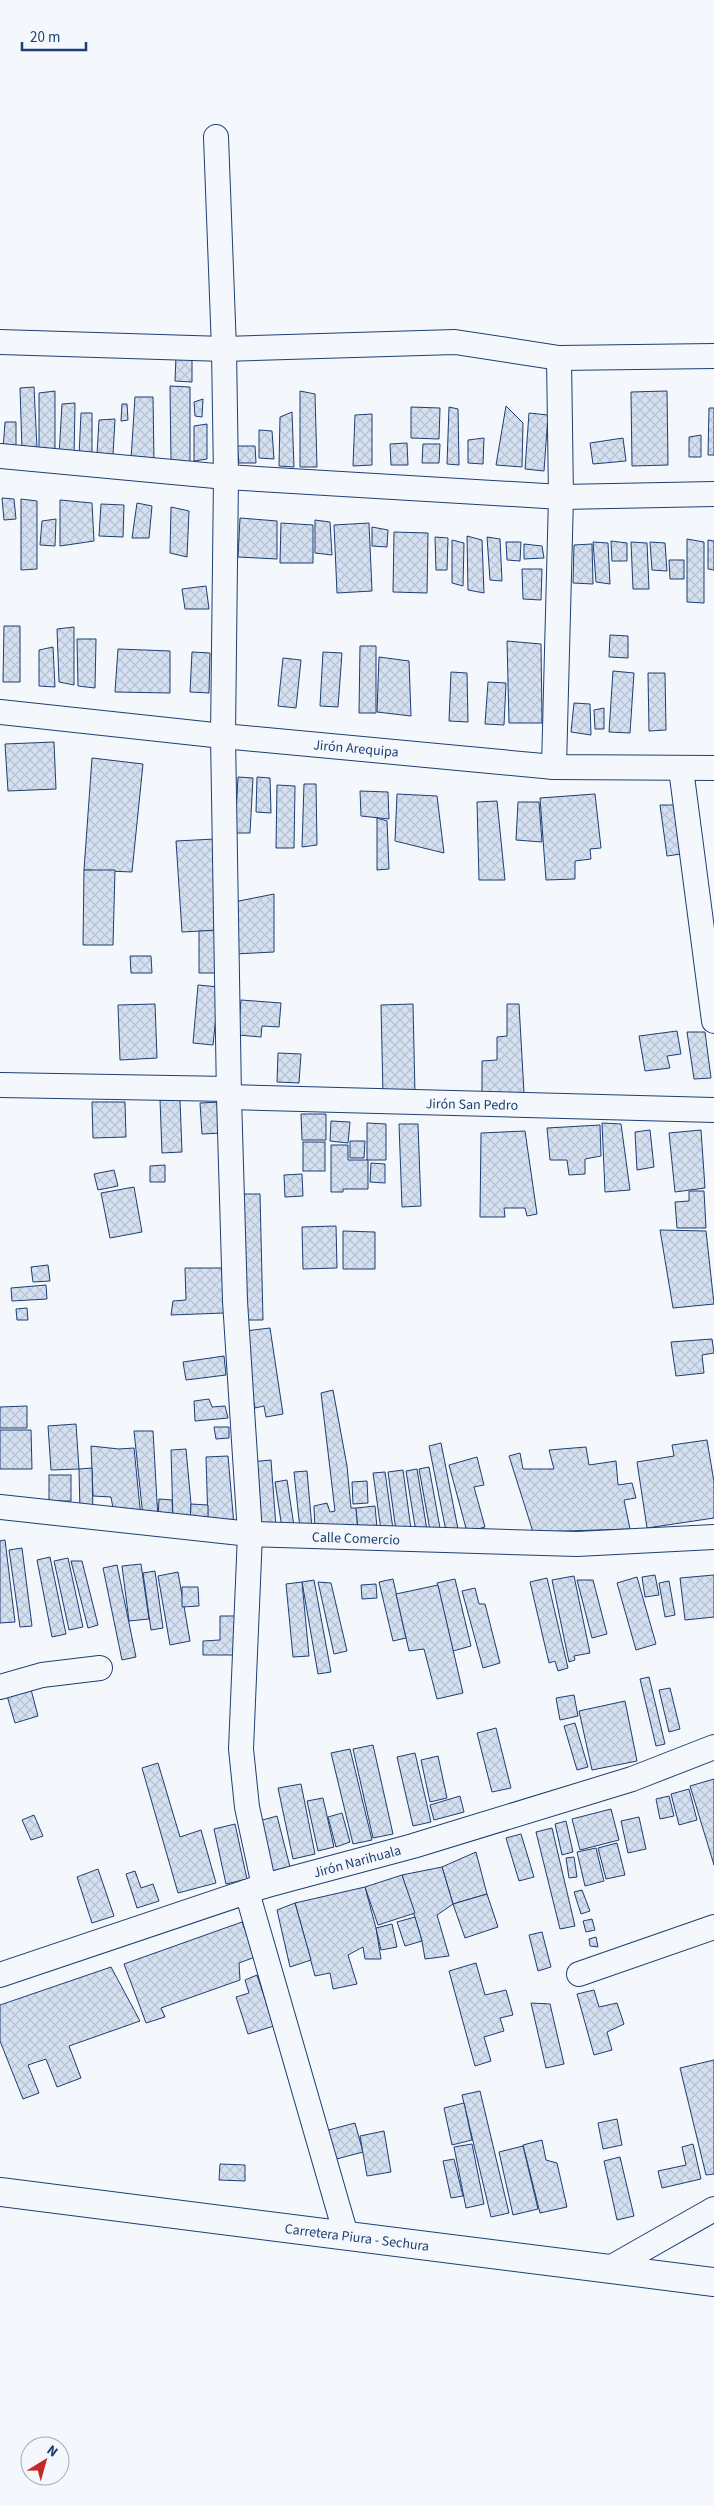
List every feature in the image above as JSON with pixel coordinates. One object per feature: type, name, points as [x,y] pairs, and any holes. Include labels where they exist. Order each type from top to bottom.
[{"type":"main road","name":"Carretera Piura - Sechura","points":[[0,2192],[714,2282]]},
{"type":"street","points":[[216,137],[224,349],[226,477],[223,736],[229,1093],[235,1301],[250,1534],[240,1749],[255,1889],[346,2235]]},
{"type":"street","points":[[0,342],[224,349],[455,342],[559,358],[714,356]]},
{"type":"street","points":[[554,767],[561,497],[559,358]]},
{"type":"street","points":[[0,456],[226,477],[561,497],[714,494]]},
{"type":"street","name":"Jirón Arequipa","points":[[0,712],[223,736],[554,767],[714,768]]},
{"type":"street","points":[[681,769],[714,1021]]},
{"type":"street","name":"Jirón San Pedro","points":[[0,1085],[714,1110]]},
{"type":"street","name":"Calle Comercio","points":[[0,1507],[250,1534],[577,1544],[714,1537]]},
{"type":"street","points":[[0,1686],[42,1675],[100,1668]]},
{"type":"street","name":"Jirón Narihuala","points":[[0,1975],[255,1889],[413,1846],[622,1782],[714,1747]]},
{"type":"street","points":[[578,1974],[714,1927]]},
{"type":"street","points":[[610,2268],[714,2209]]},
{"type":"building","points":[[176,356],[192,359],[192,382],[175,381]]},
{"type":"building","points":[[170,386],[190,387],[190,463],[171,462]]},
{"type":"building","points":[[34,387],[37,448],[22,450],[20,388]]},
{"type":"building","points":[[55,391],[55,452],[39,452],[39,393]]},
{"type":"building","points":[[300,391],[315,394],[317,467],[300,467]]},
{"type":"building","points":[[667,391],[668,465],[632,466],[631,392]]},
{"type":"building","points":[[135,397],[153,397],[154,462],[131,459]]},
{"type":"building","points":[[203,399],[202,417],[195,416],[194,402]]},
{"type":"building","points":[[75,403],[74,458],[59,456],[62,404]]},
{"type":"building","points":[[122,404],[127,404],[128,420],[121,421]]},
{"type":"building","points":[[506,406],[523,423],[522,467],[496,465]]},
{"type":"building","points":[[411,407],[440,408],[439,439],[411,438]]},
{"type":"building","points":[[449,407],[458,409],[459,465],[447,464]]},
{"type":"building","points":[[709,408],[714,408],[714,455],[708,455]]},
{"type":"building","points":[[292,412],[294,467],[279,466],[280,417]]},
{"type":"building","points":[[81,413],[92,413],[92,456],[79,456]]},
{"type":"building","points":[[529,413],[548,415],[544,471],[525,469]]},
{"type":"building","points":[[372,414],[372,465],[353,466],[355,415]]},
{"type":"building","points":[[115,419],[113,455],[97,454],[99,420]]},
{"type":"building","points":[[5,422],[16,422],[16,450],[3,450]]},
{"type":"building","points":[[207,424],[207,459],[194,461],[194,426]]},
{"type":"building","points":[[259,430],[272,431],[274,459],[259,458]]},
{"type":"building","points":[[701,435],[701,457],[689,457],[689,437]]},
{"type":"building","points":[[484,438],[483,464],[468,463],[468,440]]},
{"type":"building","points":[[623,438],[626,461],[593,464],[590,443]]},
{"type":"building","points":[[407,443],[408,465],[391,465],[390,444]]},
{"type":"building","points":[[423,444],[440,444],[439,463],[422,463]]},
{"type":"building","points":[[237,446],[255,446],[256,463],[239,463]]},
{"type":"building","points":[[2,498],[14,499],[16,519],[4,520]]},
{"type":"building","points":[[21,499],[37,501],[37,569],[21,570]]},
{"type":"building","points":[[60,500],[92,503],[94,541],[60,546]]},
{"type":"building","points":[[137,503],[152,506],[149,538],[132,538]]},
{"type":"building","points":[[101,504],[124,505],[123,537],[99,536]]},
{"type":"building","points":[[171,507],[189,511],[187,557],[170,553]]},
{"type":"building","points":[[240,518],[277,521],[277,559],[238,557]]},
{"type":"building","points":[[56,519],[55,546],[40,545],[42,521]]},
{"type":"building","points":[[315,520],[330,522],[332,555],[315,553]]},
{"type":"building","points":[[281,523],[313,525],[313,563],[280,563]]},
{"type":"building","points":[[369,523],[372,591],[337,593],[334,525]]},
{"type":"building","points":[[372,527],[388,530],[387,547],[372,546]]},
{"type":"building","points":[[394,532],[428,533],[427,593],[393,592]]},
{"type":"building","points":[[467,536],[482,540],[484,593],[468,590]]},
{"type":"building","points":[[435,537],[448,538],[447,570],[436,570]]},
{"type":"building","points":[[487,537],[500,539],[502,581],[490,580]]},
{"type":"building","points":[[687,539],[704,542],[704,603],[687,602]]},
{"type":"building","points":[[452,540],[464,543],[463,586],[452,583]]},
{"type":"building","points":[[708,540],[714,541],[714,570],[708,569]]},
{"type":"building","points":[[611,541],[627,543],[627,561],[612,561]]},
{"type":"building","points":[[506,542],[521,542],[520,561],[507,560]]},
{"type":"building","points":[[593,542],[608,543],[610,584],[596,582]]},
{"type":"building","points":[[631,542],[647,543],[649,589],[633,589]]},
{"type":"building","points":[[650,542],[665,543],[667,571],[652,570]]},
{"type":"building","points":[[524,544],[542,546],[544,558],[524,559]]},
{"type":"building","points":[[592,544],[593,584],[573,583],[574,545]]},
{"type":"building","points":[[669,560],[684,560],[684,579],[670,579]]},
{"type":"building","points":[[522,569],[542,569],[541,600],[523,599]]},
{"type":"building","points":[[206,586],[209,609],[185,609],[182,589]]},
{"type":"building","points":[[4,626],[20,626],[20,682],[3,682]]},
{"type":"building","points":[[74,627],[74,685],[59,682],[57,629]]},
{"type":"building","points":[[610,635],[628,636],[628,658],[609,657]]},
{"type":"building","points":[[77,639],[96,639],[95,688],[78,686]]},
{"type":"building","points":[[507,641],[541,644],[542,723],[509,723]]},
{"type":"building","points":[[360,646],[376,646],[376,713],[359,713]]},
{"type":"building","points":[[53,647],[55,687],[39,686],[39,650]]},
{"type":"building","points":[[118,649],[170,651],[170,693],[115,692]]},
{"type":"building","points":[[192,652],[210,653],[209,693],[190,692]]},
{"type":"building","points":[[323,652],[342,653],[338,707],[320,706]]},
{"type":"building","points":[[379,657],[409,661],[411,716],[377,712]]},
{"type":"building","points":[[283,658],[301,660],[296,708],[278,706]]},
{"type":"building","points":[[613,671],[634,673],[630,733],[609,732]]},
{"type":"building","points":[[451,672],[467,673],[468,722],[449,721]]},
{"type":"building","points":[[648,673],[665,673],[666,730],[649,731]]},
{"type":"building","points":[[488,682],[506,683],[504,725],[485,724]]},
{"type":"building","points":[[574,703],[590,704],[591,735],[571,732]]},
{"type":"building","points":[[604,708],[604,729],[595,729],[594,710]]},
{"type":"building","points":[[54,742],[56,789],[8,791],[5,744]]},
{"type":"building","points":[[92,758],[143,764],[132,872],[84,870]]},
{"type":"building","points":[[238,777],[253,778],[250,833],[235,833]]},
{"type":"building","points":[[257,777],[270,778],[271,813],[256,812]]},
{"type":"building","points":[[304,784],[316,784],[317,845],[302,847]]},
{"type":"building","points":[[277,785],[295,786],[294,848],[276,848]]},
{"type":"building","points":[[360,791],[388,792],[389,819],[361,816]]},
{"type":"building","points":[[397,794],[437,796],[444,853],[395,841]]},
{"type":"building","points":[[595,794],[601,848],[590,849],[591,859],[575,861],[575,879],[546,880],[540,798]]},
{"type":"building","points":[[497,801],[505,880],[479,880],[477,802]]},
{"type":"building","points":[[518,802],[539,802],[542,842],[516,840]]},
{"type":"building","points":[[660,805],[676,805],[681,854],[667,856]]},
{"type":"building","points":[[377,818],[387,821],[389,869],[377,870]]},
{"type":"building","points":[[215,839],[221,930],[182,932],[176,841]]},
{"type":"building","points":[[84,870],[115,870],[113,945],[83,945]]},
{"type":"building","points":[[274,894],[274,952],[235,954],[234,902]]},
{"type":"building","points":[[221,930],[222,973],[199,973],[199,931]]},
{"type":"building","points":[[130,956],[151,956],[152,973],[131,973]]},
{"type":"building","points":[[198,985],[219,987],[213,1045],[193,1043]]},
{"type":"building","points":[[241,1000],[281,1003],[279,1027],[262,1026],[261,1037],[238,1035]]},
{"type":"building","points":[[155,1004],[157,1058],[120,1060],[118,1005]]},
{"type":"building","points":[[413,1004],[415,1094],[383,1095],[381,1005]]},
{"type":"building","points":[[507,1004],[519,1004],[524,1093],[482,1095],[482,1061],[497,1060],[497,1037],[507,1036]]},
{"type":"building","points":[[677,1031],[681,1054],[667,1056],[670,1068],[645,1071],[639,1036]]},
{"type":"building","points":[[687,1032],[705,1032],[711,1078],[694,1079]]},
{"type":"building","points":[[278,1053],[301,1054],[299,1083],[277,1082]]},
{"type":"building","points":[[160,1100],[180,1100],[182,1152],[162,1153]]},
{"type":"building","points":[[92,1102],[125,1102],[126,1137],[93,1138]]},
{"type":"building","points":[[221,1102],[223,1133],[202,1134],[200,1103]]},
{"type":"building","points":[[301,1114],[326,1114],[326,1140],[302,1140]]},
{"type":"building","points":[[331,1121],[350,1122],[348,1143],[330,1141]]},
{"type":"building","points":[[367,1123],[386,1124],[386,1160],[367,1160]]},
{"type":"building","points":[[602,1123],[621,1124],[630,1190],[605,1192]]},
{"type":"building","points":[[399,1124],[418,1124],[421,1206],[402,1207]]},
{"type":"building","points":[[600,1125],[601,1156],[585,1159],[585,1174],[569,1175],[567,1160],[550,1160],[547,1128]]},
{"type":"building","points":[[650,1130],[654,1167],[637,1170],[635,1132]]},
{"type":"building","points":[[701,1130],[705,1188],[675,1192],[669,1133]]},
{"type":"building","points":[[525,1131],[537,1214],[527,1216],[525,1208],[504,1208],[505,1217],[480,1217],[481,1133]]},
{"type":"building","points":[[350,1141],[365,1141],[364,1158],[350,1158]]},
{"type":"building","points":[[303,1142],[325,1142],[325,1171],[303,1171]]},
{"type":"building","points":[[331,1145],[348,1145],[348,1160],[368,1160],[368,1189],[343,1189],[343,1192],[331,1192]]},
{"type":"building","points":[[371,1163],[385,1164],[385,1183],[370,1182]]},
{"type":"building","points":[[165,1165],[165,1182],[150,1182],[150,1166]]},
{"type":"building","points":[[114,1170],[118,1186],[98,1190],[94,1174]]},
{"type":"building","points":[[302,1174],[303,1196],[285,1197],[284,1175]]},
{"type":"building","points":[[134,1187],[142,1232],[110,1238],[101,1193]]},
{"type":"building","points":[[689,1191],[704,1191],[706,1228],[677,1228],[675,1202],[689,1201]]},
{"type":"building","points":[[240,1194],[260,1194],[263,1320],[243,1320]]},
{"type":"building","points":[[336,1226],[337,1268],[303,1269],[302,1227]]},
{"type":"building","points":[[660,1230],[706,1231],[714,1304],[673,1308]]},
{"type":"building","points":[[343,1231],[375,1232],[375,1269],[343,1269]]},
{"type":"building","points":[[48,1265],[50,1281],[33,1282],[31,1267]]},
{"type":"building","points":[[185,1268],[222,1268],[224,1313],[171,1315],[173,1301],[186,1300]]},
{"type":"building","points":[[46,1285],[47,1299],[12,1301],[11,1288]]},
{"type":"building","points":[[27,1308],[28,1320],[17,1320],[16,1309]]},
{"type":"building","points":[[270,1328],[283,1414],[266,1417],[264,1406],[255,1408],[253,1398],[248,1399],[237,1332]]},
{"type":"building","points":[[712,1339],[714,1353],[702,1355],[704,1373],[676,1376],[671,1342]]},
{"type":"building","points":[[224,1356],[226,1375],[186,1380],[183,1362]]},
{"type":"building","points":[[333,1390],[347,1466],[351,1508],[356,1508],[358,1530],[315,1530],[314,1506],[327,1503],[330,1512],[335,1511],[321,1393]]},
{"type":"building","points":[[209,1399],[212,1407],[225,1406],[228,1418],[195,1421],[194,1401]]},
{"type":"building","points":[[27,1406],[27,1428],[0,1428],[0,1407]]},
{"type":"building","points":[[76,1424],[79,1469],[51,1470],[48,1426]]},
{"type":"building","points":[[214,1427],[229,1427],[229,1438],[216,1439]]},
{"type":"building","points":[[0,1430],[31,1430],[32,1469],[0,1469]]},
{"type":"building","points":[[134,1431],[153,1431],[158,1519],[143,1517]]},
{"type":"building","points":[[707,1440],[714,1482],[714,1518],[647,1528],[637,1462],[674,1456],[672,1445]]},
{"type":"building","points":[[441,1443],[458,1529],[446,1531],[429,1446]]},
{"type":"building","points":[[91,1446],[119,1449],[134,1448],[141,1518],[113,1508],[111,1497],[93,1496]]},
{"type":"building","points":[[586,1447],[589,1465],[616,1461],[618,1485],[632,1483],[636,1498],[624,1500],[630,1529],[533,1532],[509,1456],[520,1453],[523,1469],[554,1469],[549,1450]]},
{"type":"building","points":[[186,1449],[191,1504],[190,1523],[173,1521],[171,1450]]},
{"type":"building","points":[[228,1456],[234,1525],[208,1523],[206,1457]]},
{"type":"building","points":[[477,1457],[484,1485],[474,1487],[485,1527],[467,1532],[449,1465]]},
{"type":"building","points":[[271,1460],[276,1527],[256,1528],[250,1462]]},
{"type":"building","points":[[429,1467],[440,1528],[430,1530],[419,1469]]},
{"type":"building","points":[[92,1468],[93,1513],[80,1512],[79,1469]]},
{"type":"building","points":[[417,1469],[427,1530],[416,1532],[406,1471]]},
{"type":"building","points":[[403,1470],[411,1529],[396,1531],[388,1472]]},
{"type":"building","points":[[307,1471],[312,1528],[300,1529],[294,1472]]},
{"type":"building","points":[[385,1472],[393,1529],[381,1530],[373,1473]]},
{"type":"building","points":[[49,1475],[71,1475],[71,1501],[49,1501]]},
{"type":"building","points":[[287,1480],[294,1526],[282,1528],[275,1482]]},
{"type":"building","points":[[367,1481],[368,1503],[353,1504],[352,1482]]},
{"type":"building","points":[[159,1499],[172,1500],[173,1521],[158,1519]]},
{"type":"building","points":[[191,1504],[208,1505],[208,1523],[190,1523]]},
{"type":"building","points":[[375,1506],[377,1528],[358,1530],[356,1508]]},
{"type":"building","points":[[5,1540],[15,1622],[0,1623],[0,1541]]},
{"type":"building","points":[[22,1548],[32,1626],[20,1627],[9,1550]]},
{"type":"building","points":[[50,1557],[66,1634],[52,1637],[37,1560]]},
{"type":"building","points":[[68,1558],[83,1627],[69,1630],[54,1561]]},
{"type":"building","points":[[71,1561],[82,1561],[98,1625],[88,1628]]},
{"type":"building","points":[[141,1564],[149,1619],[129,1621],[122,1566]]},
{"type":"building","points":[[117,1565],[136,1657],[122,1660],[103,1568]]},
{"type":"building","points":[[155,1571],[163,1628],[151,1630],[143,1573]]},
{"type":"building","points":[[178,1572],[190,1641],[170,1645],[158,1576]]},
{"type":"building","points":[[655,1575],[659,1595],[645,1597],[642,1577]]},
{"type":"building","points":[[714,1575],[714,1617],[685,1620],[680,1578]]},
{"type":"building","points":[[574,1576],[590,1653],[574,1656],[575,1660],[569,1662],[552,1580]]},
{"type":"building","points":[[637,1577],[656,1644],[636,1650],[617,1583]]},
{"type":"building","points":[[547,1578],[568,1668],[558,1671],[555,1661],[549,1663],[530,1582]]},
{"type":"building","points":[[393,1579],[406,1638],[393,1641],[379,1582]]},
{"type":"building","points":[[455,1579],[471,1646],[453,1651],[437,1583]]},
{"type":"building","points":[[314,1580],[331,1672],[318,1674],[302,1582]]},
{"type":"building","points":[[577,1580],[593,1580],[607,1634],[592,1638]]},
{"type":"building","points":[[669,1581],[675,1615],[665,1617],[659,1583]]},
{"type":"building","points":[[302,1582],[309,1656],[293,1657],[286,1584]]},
{"type":"building","points":[[318,1582],[331,1583],[347,1651],[334,1654]]},
{"type":"building","points":[[376,1584],[377,1598],[362,1599],[361,1585]]},
{"type":"building","points":[[438,1585],[463,1693],[437,1699],[424,1649],[409,1651],[396,1594]]},
{"type":"building","points":[[182,1587],[198,1587],[199,1606],[182,1607]]},
{"type":"building","points":[[475,1588],[479,1604],[485,1604],[500,1663],[483,1668],[462,1591]]},
{"type":"building","points":[[220,1616],[236,1616],[236,1655],[203,1655],[203,1641],[220,1640]]},
{"type":"building","points":[[649,1677],[665,1744],[656,1746],[640,1679]]},
{"type":"building","points":[[29,1682],[38,1716],[15,1723],[5,1689]]},
{"type":"building","points":[[670,1688],[680,1729],[669,1732],[659,1690]]},
{"type":"building","points":[[574,1695],[578,1716],[560,1720],[556,1698]]},
{"type":"building","points":[[625,1701],[637,1761],[592,1770],[579,1711]]},
{"type":"building","points":[[575,1723],[588,1767],[577,1770],[564,1726]]},
{"type":"building","points":[[496,1728],[511,1788],[492,1792],[477,1733]]},
{"type":"building","points":[[373,1745],[393,1834],[373,1838],[353,1749]]},
{"type":"building","points":[[350,1749],[372,1840],[353,1844],[331,1753]]},
{"type":"building","points":[[415,1753],[431,1822],[413,1826],[397,1757]]},
{"type":"building","points":[[438,1756],[447,1798],[430,1802],[421,1760]]},
{"type":"building","points":[[158,1763],[180,1837],[201,1830],[216,1883],[178,1893],[142,1768]]},
{"type":"building","points":[[714,1779],[714,1865],[690,1786]]},
{"type":"building","points":[[301,1784],[315,1854],[293,1859],[278,1788]]},
{"type":"building","points":[[689,1789],[697,1820],[679,1825],[671,1794]]},
{"type":"building","points":[[460,1796],[464,1812],[434,1820],[430,1805]]},
{"type":"building","points":[[669,1796],[674,1816],[660,1819],[656,1799]]},
{"type":"building","points":[[323,1798],[334,1847],[318,1851],[307,1801]]},
{"type":"building","points":[[611,1809],[619,1840],[580,1850],[572,1819]]},
{"type":"building","points":[[342,1813],[350,1842],[336,1847],[328,1817]]},
{"type":"building","points":[[34,1815],[43,1836],[31,1840],[22,1820]]},
{"type":"building","points":[[277,1816],[290,1867],[272,1871],[259,1821]]},
{"type":"building","points":[[639,1817],[646,1849],[628,1853],[621,1821]]},
{"type":"building","points":[[566,1821],[573,1852],[562,1855],[555,1824]]},
{"type":"building","points":[[235,1824],[247,1879],[226,1884],[214,1829]]},
{"type":"building","points":[[552,1828],[575,1926],[560,1929],[536,1832]]},
{"type":"building","points":[[521,1834],[534,1877],[519,1881],[506,1838]]},
{"type":"building","points":[[617,1843],[625,1875],[606,1879],[598,1848]]},
{"type":"building","points":[[596,1848],[604,1881],[585,1886],[577,1852]]},
{"type":"building","points":[[476,1852],[487,1894],[453,1904],[442,1867]]},
{"type":"building","points":[[574,1857],[577,1877],[569,1878],[566,1858]]},
{"type":"building","points":[[442,1867],[453,1904],[437,1915],[449,1956],[425,1959],[422,1941],[402,1875]]},
{"type":"building","points":[[98,1869],[114,1916],[92,1923],[77,1877]]},
{"type":"building","points":[[135,1871],[141,1888],[153,1884],[159,1901],[137,1908],[126,1874]]},
{"type":"building","points":[[402,1875],[415,1913],[378,1925],[365,1887]]},
{"type":"building","points":[[365,1887],[376,1928],[381,1959],[365,1959],[363,1947],[348,1955],[357,1984],[333,1989],[330,1973],[315,1976],[295,1903]]},
{"type":"building","points":[[582,1890],[590,1911],[581,1914],[574,1892]]},
{"type":"building","points":[[487,1894],[498,1927],[465,1938],[453,1904]]},
{"type":"building","points":[[295,1903],[311,1960],[290,1967],[277,1910]]},
{"type":"building","points":[[415,1917],[422,1941],[405,1946],[397,1922]]},
{"type":"building","points":[[592,1919],[595,1930],[586,1932],[583,1921]]},
{"type":"building","points":[[242,1922],[255,1957],[239,1963],[240,1980],[161,2008],[165,2017],[146,2023],[124,1964]]},
{"type":"building","points":[[392,1924],[397,1947],[381,1950],[376,1928]]},
{"type":"building","points":[[542,1932],[551,1967],[538,1971],[529,1935]]},
{"type":"building","points":[[596,1937],[598,1947],[590,1946],[589,1939]]},
{"type":"building","points":[[476,1963],[485,1995],[506,1990],[513,2015],[500,2018],[504,2031],[484,2037],[491,2061],[475,2066],[449,1971]]},
{"type":"building","points":[[111,1967],[140,2021],[69,2046],[81,2078],[57,2087],[46,2059],[28,2065],[39,2093],[23,2099],[0,2041],[0,2005]]},
{"type":"building","points":[[257,1975],[274,2026],[248,2034],[236,1997],[249,1993],[245,1980]]},
{"type":"building","points":[[594,1990],[599,2007],[617,2003],[624,2024],[607,2032],[612,2050],[594,2055],[577,1994]]},
{"type":"building","points":[[531,2003],[550,2004],[564,2064],[546,2068]]},
{"type":"building","points":[[714,2060],[714,2174],[706,2175],[680,2068]]},
{"type":"building","points":[[480,2091],[509,2213],[491,2217],[462,2095]]},
{"type":"building","points":[[464,2103],[472,2140],[452,2145],[444,2108]]},
{"type":"building","points":[[617,2119],[622,2145],[603,2149],[598,2123]]},
{"type":"building","points":[[355,2123],[363,2152],[329,2161],[321,2132]]},
{"type":"building","points":[[384,2131],[391,2172],[367,2176],[360,2136]]},
{"type":"building","points":[[542,2140],[546,2160],[557,2163],[567,2207],[540,2213],[523,2145]]},
{"type":"building","points":[[472,2144],[484,2204],[466,2208],[454,2147]]},
{"type":"building","points":[[693,2144],[701,2179],[662,2188],[658,2171],[686,2165],[682,2147]]},
{"type":"building","points":[[523,2146],[538,2209],[513,2215],[499,2152]]},
{"type":"building","points":[[620,2157],[634,2216],[617,2220],[604,2161]]},
{"type":"building","points":[[454,2159],[463,2196],[451,2198],[443,2161]]},
{"type":"building","points":[[220,2164],[245,2165],[245,2181],[219,2180]]}]
